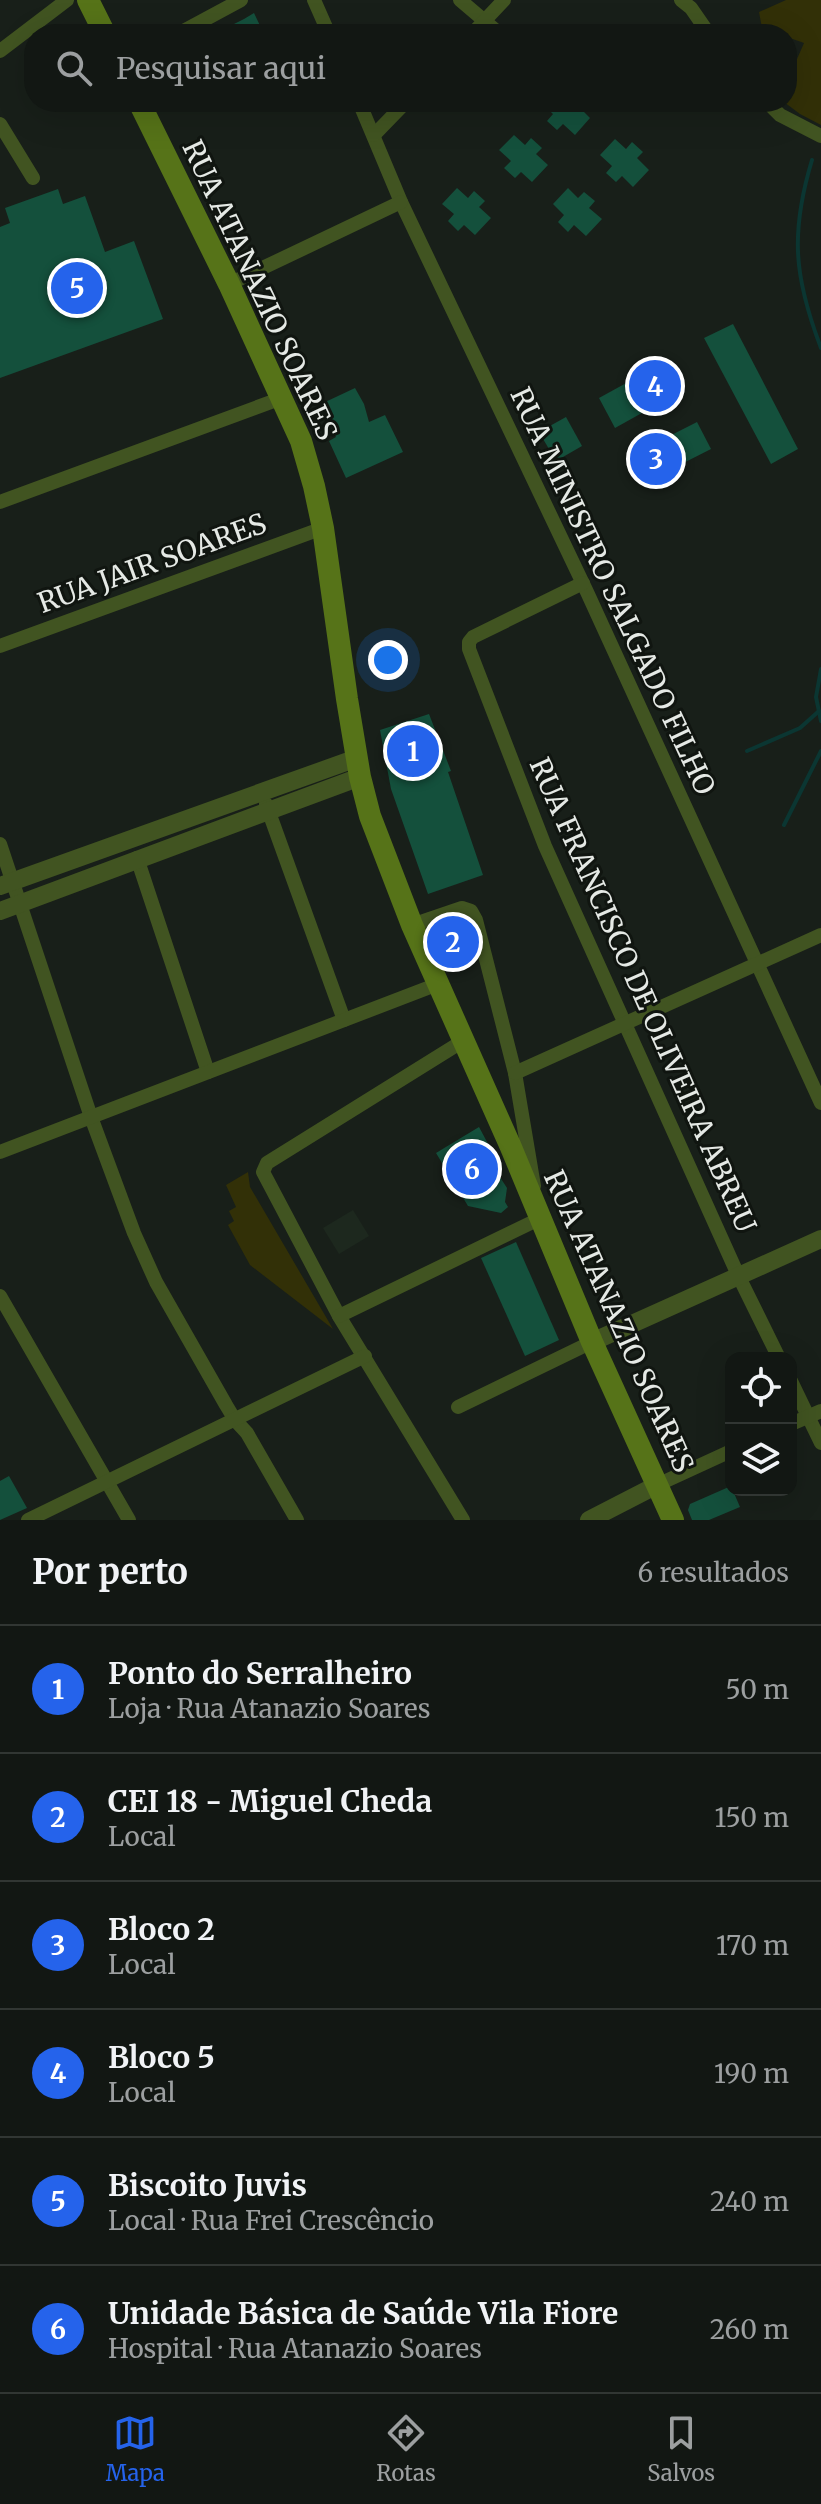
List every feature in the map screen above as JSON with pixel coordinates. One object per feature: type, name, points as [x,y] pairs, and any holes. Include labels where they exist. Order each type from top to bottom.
[{"type":"main road","points":[[88,0],[100,24]]},
{"type":"main road","name":"RUA ATANAZIO SOARES","points":[[144,112],[229,284],[301,441],[323,528],[359,768],[370,816],[412,925],[463,1041],[518,1142],[539,1219],[673,1520]]},
{"type":"street","points":[[35,24],[67,0]]},
{"type":"street","points":[[197,24],[241,0]]},
{"type":"street","points":[[314,0],[325,24]]},
{"type":"street","points":[[460,0],[488,24]]},
{"type":"street","points":[[485,22],[504,0]]},
{"type":"street","points":[[690,3],[703,24]]},
{"type":"street","points":[[0,51],[24,33]]},
{"type":"street","name":"RUA MINISTRO SALGADO FILHO","points":[[364,112],[401,202],[583,583],[821,1103]]},
{"type":"street","points":[[374,135],[396,112]]},
{"type":"street","points":[[777,112],[821,136]]},
{"type":"street","points":[[0,124],[33,178]]},
{"type":"street","points":[[229,284],[401,202]]},
{"type":"street","points":[[0,502],[282,398]]},
{"type":"street","name":"RUA JAIR SOARES","points":[[0,646],[323,528]]},
{"type":"street","name":"RUA FRANCISCO DE OLIVEIRA ABREU","points":[[583,583],[473,637],[469,649],[545,846],[623,1024],[776,1352]]},
{"type":"street","points":[[6,884],[265,802],[359,768]]},
{"type":"street","points":[[0,911],[137,858],[265,802]]},
{"type":"street","points":[[265,802],[344,1020]]},
{"type":"street","points":[[0,844],[6,884],[18,904],[134,1233],[156,1282],[297,1520]]},
{"type":"street","points":[[137,858],[208,1072]]},
{"type":"street","points":[[412,925],[462,908],[471,911],[476,920],[515,1073],[518,1142]]},
{"type":"street","points":[[515,1073],[821,935]]},
{"type":"street","points":[[0,1152],[438,984]]},
{"type":"street","points":[[463,1041],[267,1163],[263,1172],[339,1316],[463,1520]]},
{"type":"street","points":[[339,1316],[539,1219]]},
{"type":"street","points":[[458,1407],[592,1342],[821,1239]]},
{"type":"street","points":[[0,1296],[129,1520]]},
{"type":"street","points":[[28,1520],[365,1356]]},
{"type":"street","points":[[797,1389],[815,1414],[821,1443]]},
{"type":"street","points":[[589,1520],[725,1454]]},
{"type":"shaded area","points":[[786,0],[821,0],[821,125],[797,112],[797,59],[804,43],[797,41],[797,24],[761,24],[759,12]]},
{"type":"shaded area","points":[[248,1172],[250,1187],[333,1329],[250,1265],[228,1225],[234,1221],[229,1211],[236,1207],[226,1185]]},
{"type":"shaded area","points":[[353,1210],[369,1236],[339,1254],[323,1228]]},
{"type":"building","points":[[254,13],[259,24],[234,24]]},
{"type":"building","points":[[551,112],[584,112],[590,118],[575,135],[563,124],[557,130],[547,121],[553,114]]},
{"type":"building","points":[[514,135],[525,145],[531,138],[542,148],[536,154],[548,165],[532,182],[521,172],[515,178],[504,168],[511,161],[499,150]]},
{"type":"building","points":[[615,139],[626,149],[632,142],[643,152],[637,158],[649,170],[633,187],[622,176],[616,182],[606,173],[612,166],[600,155]]},
{"type":"building","points":[[457,188],[468,198],[474,191],[485,201],[479,207],[491,218],[475,235],[464,225],[458,231],[448,221],[454,214],[442,204]]},
{"type":"building","points":[[568,188],[578,198],[584,192],[595,201],[589,208],[602,219],[586,236],[574,225],[568,232],[558,222],[564,215],[553,204]]},
{"type":"building","points":[[58,189],[63,204],[85,196],[105,252],[134,241],[163,319],[0,378],[0,227],[10,223],[5,208]]},
{"type":"building","points":[[733,324],[798,449],[771,464],[704,338]]},
{"type":"building","points":[[659,365],[676,394],[615,428],[599,398]]},
{"type":"building","points":[[355,388],[369,422],[385,415],[403,452],[346,478],[329,441],[336,437],[321,404]]},
{"type":"building","points":[[566,417],[582,446],[556,461],[539,432]]},
{"type":"building","points":[[697,422],[711,449],[650,480],[636,453]]},
{"type":"building","points":[[429,714],[451,771],[448,772],[483,875],[428,894],[391,789],[380,730]]},
{"type":"building","points":[[460,928],[468,947],[446,956],[438,936]]},
{"type":"building","points":[[479,1127],[501,1168],[496,1171],[507,1188],[505,1202],[508,1207],[501,1213],[468,1206],[436,1153]]},
{"type":"building","points":[[516,1242],[559,1340],[525,1356],[481,1258]]},
{"type":"building","points":[[9,1476],[27,1508],[0,1520],[0,1481]]},
{"type":"building","points":[[725,1489],[725,1496],[735,1496],[740,1507],[709,1520],[692,1520],[688,1510],[690,1504]]},
{"type":"waterway","points":[[812,160],[800,210],[798,255],[805,299],[821,348]]},
{"type":"waterway","points":[[821,669],[816,697],[821,721]]},
{"type":"waterway","points":[[747,751],[800,728],[819,711]]},
{"type":"waterway","points":[[784,825],[821,751]]},
{"type":"place","name":"Biscoito Juvis","points":[[77,288]]},
{"type":"place","name":"Bloco 5","points":[[655,386]]},
{"type":"place","name":"Bloco 2","points":[[656,459]]},
{"type":"place","name":"Ponto do Serralheiro","points":[[413,751]]},
{"type":"place","name":"CEI 18 - Miguel Cheda","points":[[453,942]]},
{"type":"place","name":"Unidade Básica de Saúde Vila Fiore","points":[[472,1169]]}]
